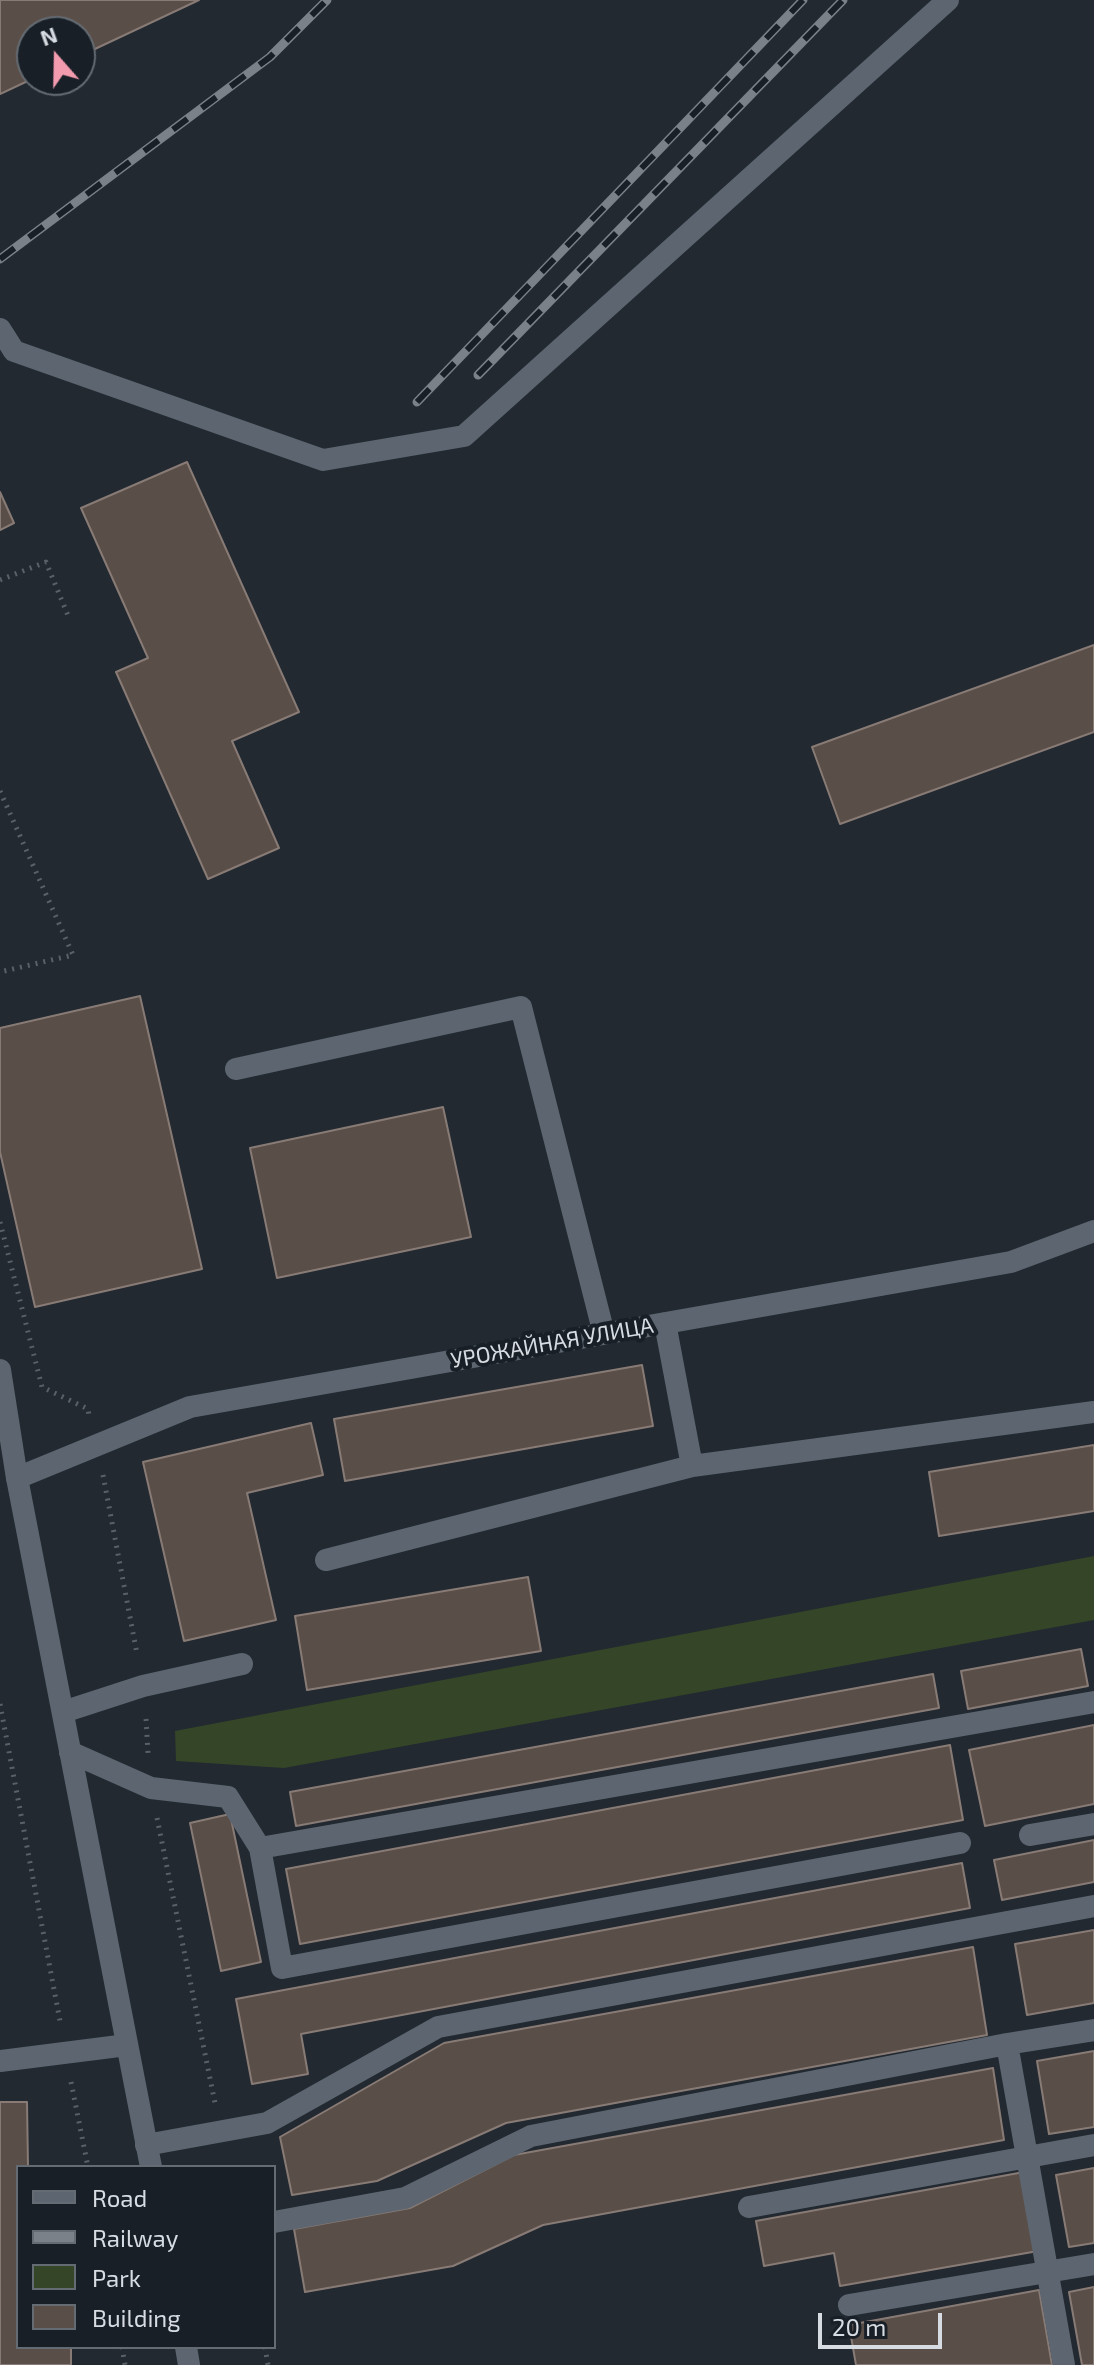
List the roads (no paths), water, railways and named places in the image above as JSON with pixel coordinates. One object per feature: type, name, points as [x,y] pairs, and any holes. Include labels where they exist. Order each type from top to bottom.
[{"type":"street","points":[[0,329],[14,351],[323,460],[464,436],[948,0]]},
{"type":"street","points":[[236,1069],[521,1007],[604,1334]]},
{"type":"street","name":"УРОЖАЙНАЯ УЛИЦА","points":[[8,1481],[190,1407],[1011,1262],[1094,1231]]},
{"type":"street","points":[[665,1323],[692,1466]]},
{"type":"street","points":[[0,1370],[8,1481],[63,1712],[148,2156],[267,2123],[438,2027],[1094,1906]]},
{"type":"street","points":[[326,1560],[692,1466],[1094,1412]]},
{"type":"street","points":[[63,1712],[143,1686],[242,1664]]},
{"type":"street","points":[[260,1848],[1094,1702]]},
{"type":"street","points":[[70,1752],[151,1788],[228,1797],[260,1848],[282,1968],[960,1843]]},
{"type":"street","points":[[1030,1835],[1094,1824]]},
{"type":"street","points":[[276,2222],[405,2198],[531,2136],[1094,2030]]},
{"type":"street","points":[[1007,2044],[1064,2365]]},
{"type":"street","points":[[0,2061],[127,2045]]},
{"type":"street","points":[[749,2207],[1094,2145]]},
{"type":"street","points":[[849,2305],[1094,2264]]},
{"type":"railway","points":[[0,259],[270,57],[327,0]]},
{"type":"railway","points":[[417,402],[803,0]]},
{"type":"railway","points":[[478,375],[843,0]]}]
